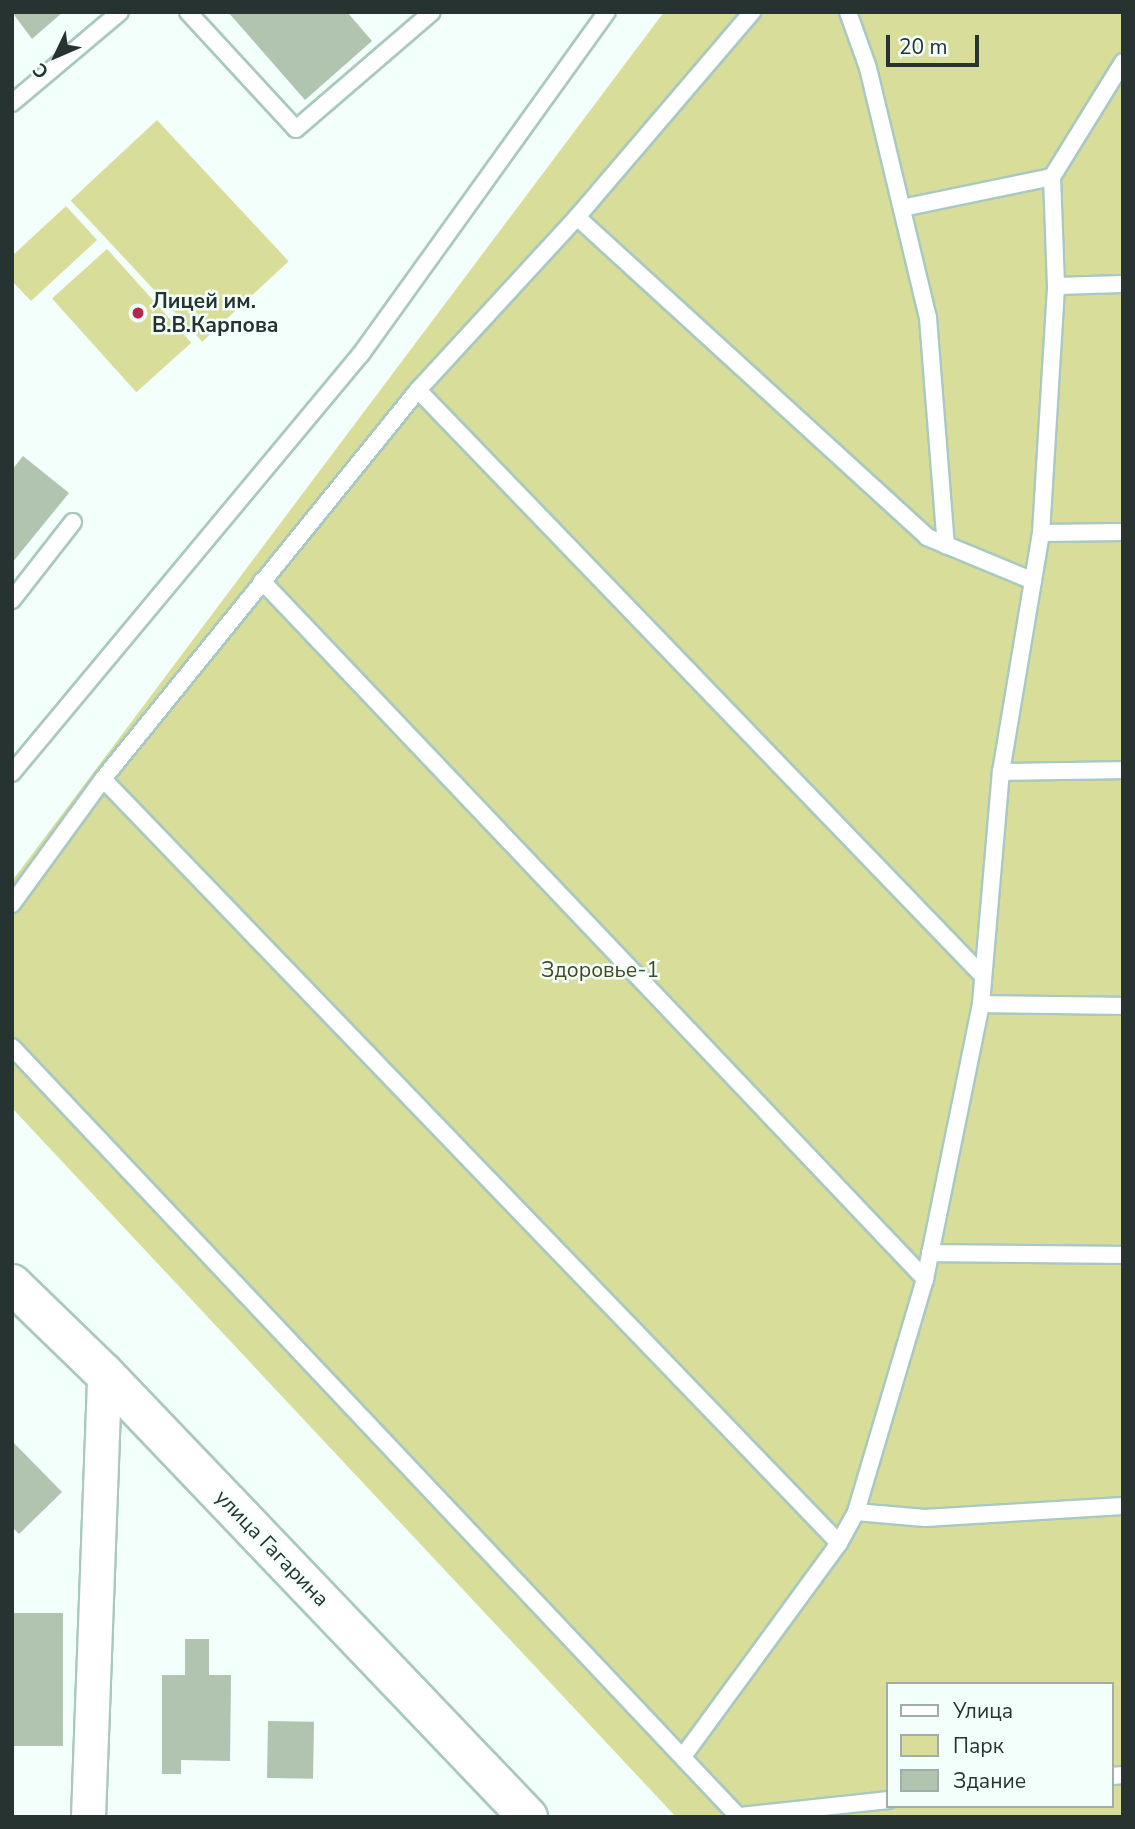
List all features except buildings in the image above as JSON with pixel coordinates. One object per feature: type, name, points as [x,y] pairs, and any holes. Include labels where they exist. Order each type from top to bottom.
[{"type":"street","name":"улица Гагарина","points":[[12,1284],[104,1373],[528,1817]]},
{"type":"street","points":[[88,1817],[104,1373]]},
{"type":"lane","points":[[12,103],[120,12]]},
{"type":"lane","points":[[188,12],[296,129],[432,12]]},
{"type":"lane","points":[[12,773],[361,354],[607,12]]},
{"type":"lane","points":[[12,904],[103,779],[418,390],[577,217],[752,12]]},
{"type":"lane","points":[[848,12],[868,68],[929,318],[946,545]]},
{"type":"lane","points":[[684,1755],[839,1543],[856,1512],[925,1279],[981,1004],[1002,772],[1041,533],[1056,286],[1052,177],[1123,62]]},
{"type":"lane","points":[[902,208],[1052,177]]},
{"type":"lane","points":[[577,217],[891,508],[927,537],[1033,581]]},
{"type":"lane","points":[[1056,286],[1123,284]]},
{"type":"lane","points":[[418,390],[983,976]]},
{"type":"lane","points":[[12,600],[74,522]]},
{"type":"lane","points":[[1041,533],[1123,532]]},
{"type":"lane","points":[[262,581],[925,1279]]},
{"type":"lane","points":[[1002,772],[1123,770]]},
{"type":"lane","points":[[103,779],[839,1543]]},
{"type":"lane","points":[[981,1004],[1123,1006]]},
{"type":"lane","points":[[12,1047],[739,1816],[886,1800]]},
{"type":"lane","points":[[930,1253],[1123,1255]]},
{"type":"lane","points":[[856,1512],[925,1518],[1123,1506]]},
{"type":"green space","name":"Здоровье-1","points":[[664,12],[1123,12],[1123,1817],[676,1817],[12,1108],[12,881]]},
{"type":"green space","points":[[157,120],[289,261],[202,342],[71,200]]},
{"type":"green space","points":[[66,206],[97,240],[31,301],[12,281],[12,256]]},
{"type":"green space","points":[[107,249],[191,343],[136,392],[52,299]]},
{"type":"place","name":"Лицей им. В.В.Карпова","points":[[138,313]]}]
